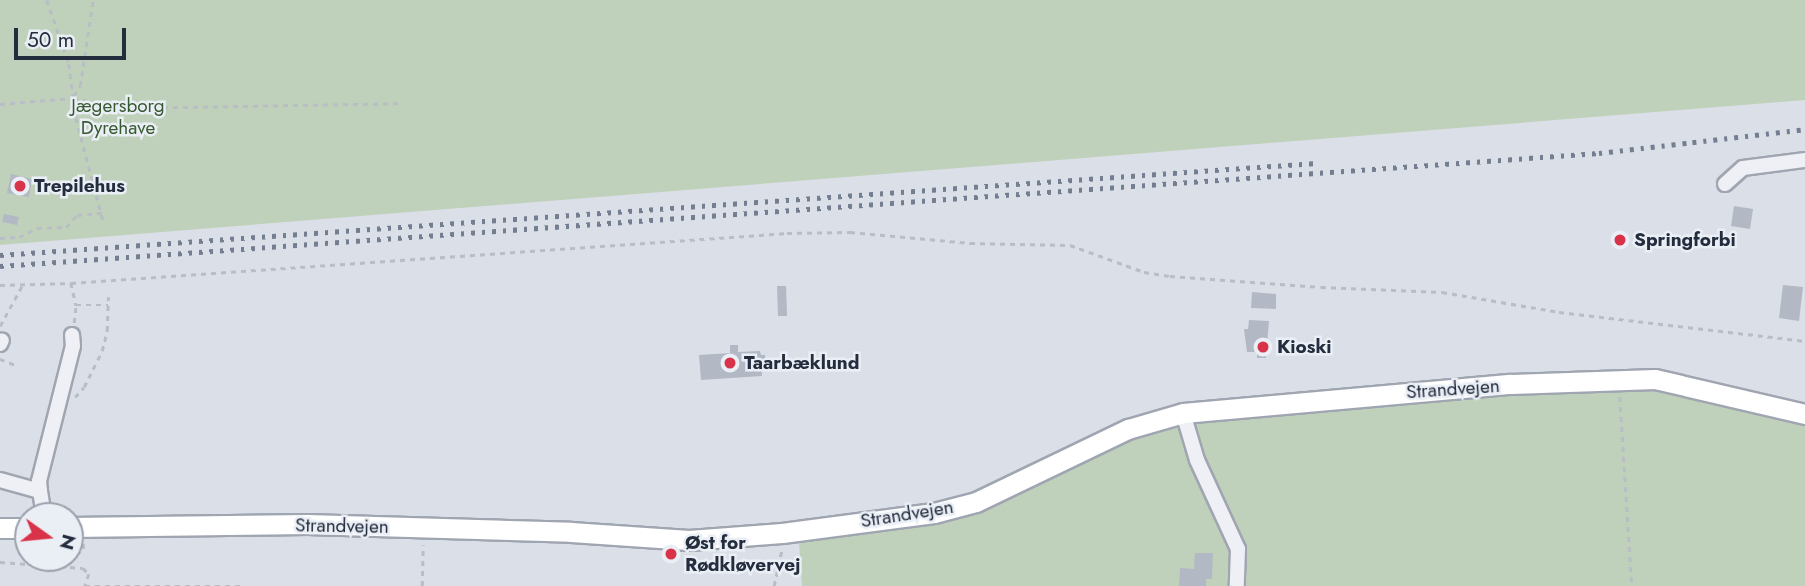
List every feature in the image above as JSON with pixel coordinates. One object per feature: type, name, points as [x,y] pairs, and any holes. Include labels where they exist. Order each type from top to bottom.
[{"type":"main road","name":"Strandvejen","points":[[84,527],[307,524],[689,540],[782,533],[934,513],[976,502],[1128,429],[1183,413],[1404,392],[1655,379],[1691,385],[1805,414]]},
{"type":"street","points":[[1725,184],[1743,168],[1805,160]]},
{"type":"street","points":[[42,502],[39,481],[73,346],[72,335]]},
{"type":"street","points":[[1183,413],[1196,460],[1238,549],[1237,586]]},
{"type":"street","points":[[0,480],[40,491]]},
{"type":"path","points":[[47,0],[69,64],[81,142],[103,220]]},
{"type":"path","points":[[73,98],[80,86],[93,0]]},
{"type":"path","points":[[0,104],[73,98],[123,108],[398,103]]},
{"type":"path","points":[[0,238],[19,237],[37,228],[66,227],[77,215],[102,213]]},
{"type":"path","points":[[0,285],[71,283],[787,233],[850,232],[970,243],[1070,245],[1144,272],[1170,276],[1442,292],[1559,312],[1805,341]]},
{"type":"path","points":[[71,283],[76,305],[108,305]]},
{"type":"path","points":[[1,337],[23,284]]},
{"type":"path","points":[[54,419],[84,387],[98,362],[107,331],[108,297]]},
{"type":"path","points":[[0,359],[18,366]]},
{"type":"path","points":[[1619,380],[1632,586]]},
{"type":"path","points":[[422,586],[424,528]]},
{"type":"path","points":[[774,586],[782,558],[782,533]]},
{"type":"path","points":[[84,570],[87,570],[89,579],[85,586],[245,586]]},
{"type":"green space","name":"Jægersborg Dyrehave","points":[[0,0],[1805,0],[1805,100],[0,245]]},
{"type":"green space","points":[[1665,387],[1805,422],[1805,586],[802,586],[799,542],[937,519],[1019,491],[1182,416],[1365,400]]},
{"type":"building","name":"Trepilehus","points":[[11,174],[32,179],[29,197],[7,193]]},
{"type":"building","points":[[1734,206],[1753,209],[1750,229],[1731,226]]},
{"type":"building","points":[[4,214],[19,217],[17,225],[2,222]]},
{"type":"building","points":[[1783,285],[1803,287],[1799,321],[1779,318]]},
{"type":"building","points":[[777,286],[786,286],[787,316],[778,316]]},
{"type":"building","points":[[1252,292],[1276,294],[1276,309],[1251,308]]},
{"type":"building","points":[[1249,320],[1269,321],[1266,358],[1257,358],[1257,352],[1247,352],[1244,329],[1248,329]]},
{"type":"building","name":"Taarbæklund","points":[[730,345],[738,345],[738,352],[760,351],[761,355],[765,355],[765,361],[761,361],[762,376],[701,380],[699,355],[730,353]]},
{"type":"building","points":[[1195,553],[1213,553],[1212,579],[1206,579],[1206,586],[1179,586],[1180,568],[1194,569]]},
{"type":"railway","points":[[0,266],[1599,153],[1805,129]]},
{"type":"railway","points":[[0,255],[1317,163]]},
{"type":"place","name":"Trepilehus","points":[[20,186]]},
{"type":"place","name":"Springforbi","points":[[1620,240]]},
{"type":"place","name":"Kioski","points":[[1263,347]]},
{"type":"place","name":"Taarbæklund","points":[[730,363]]},
{"type":"place","name":"Øst for Rødkløvervej","points":[[671,554]]}]
